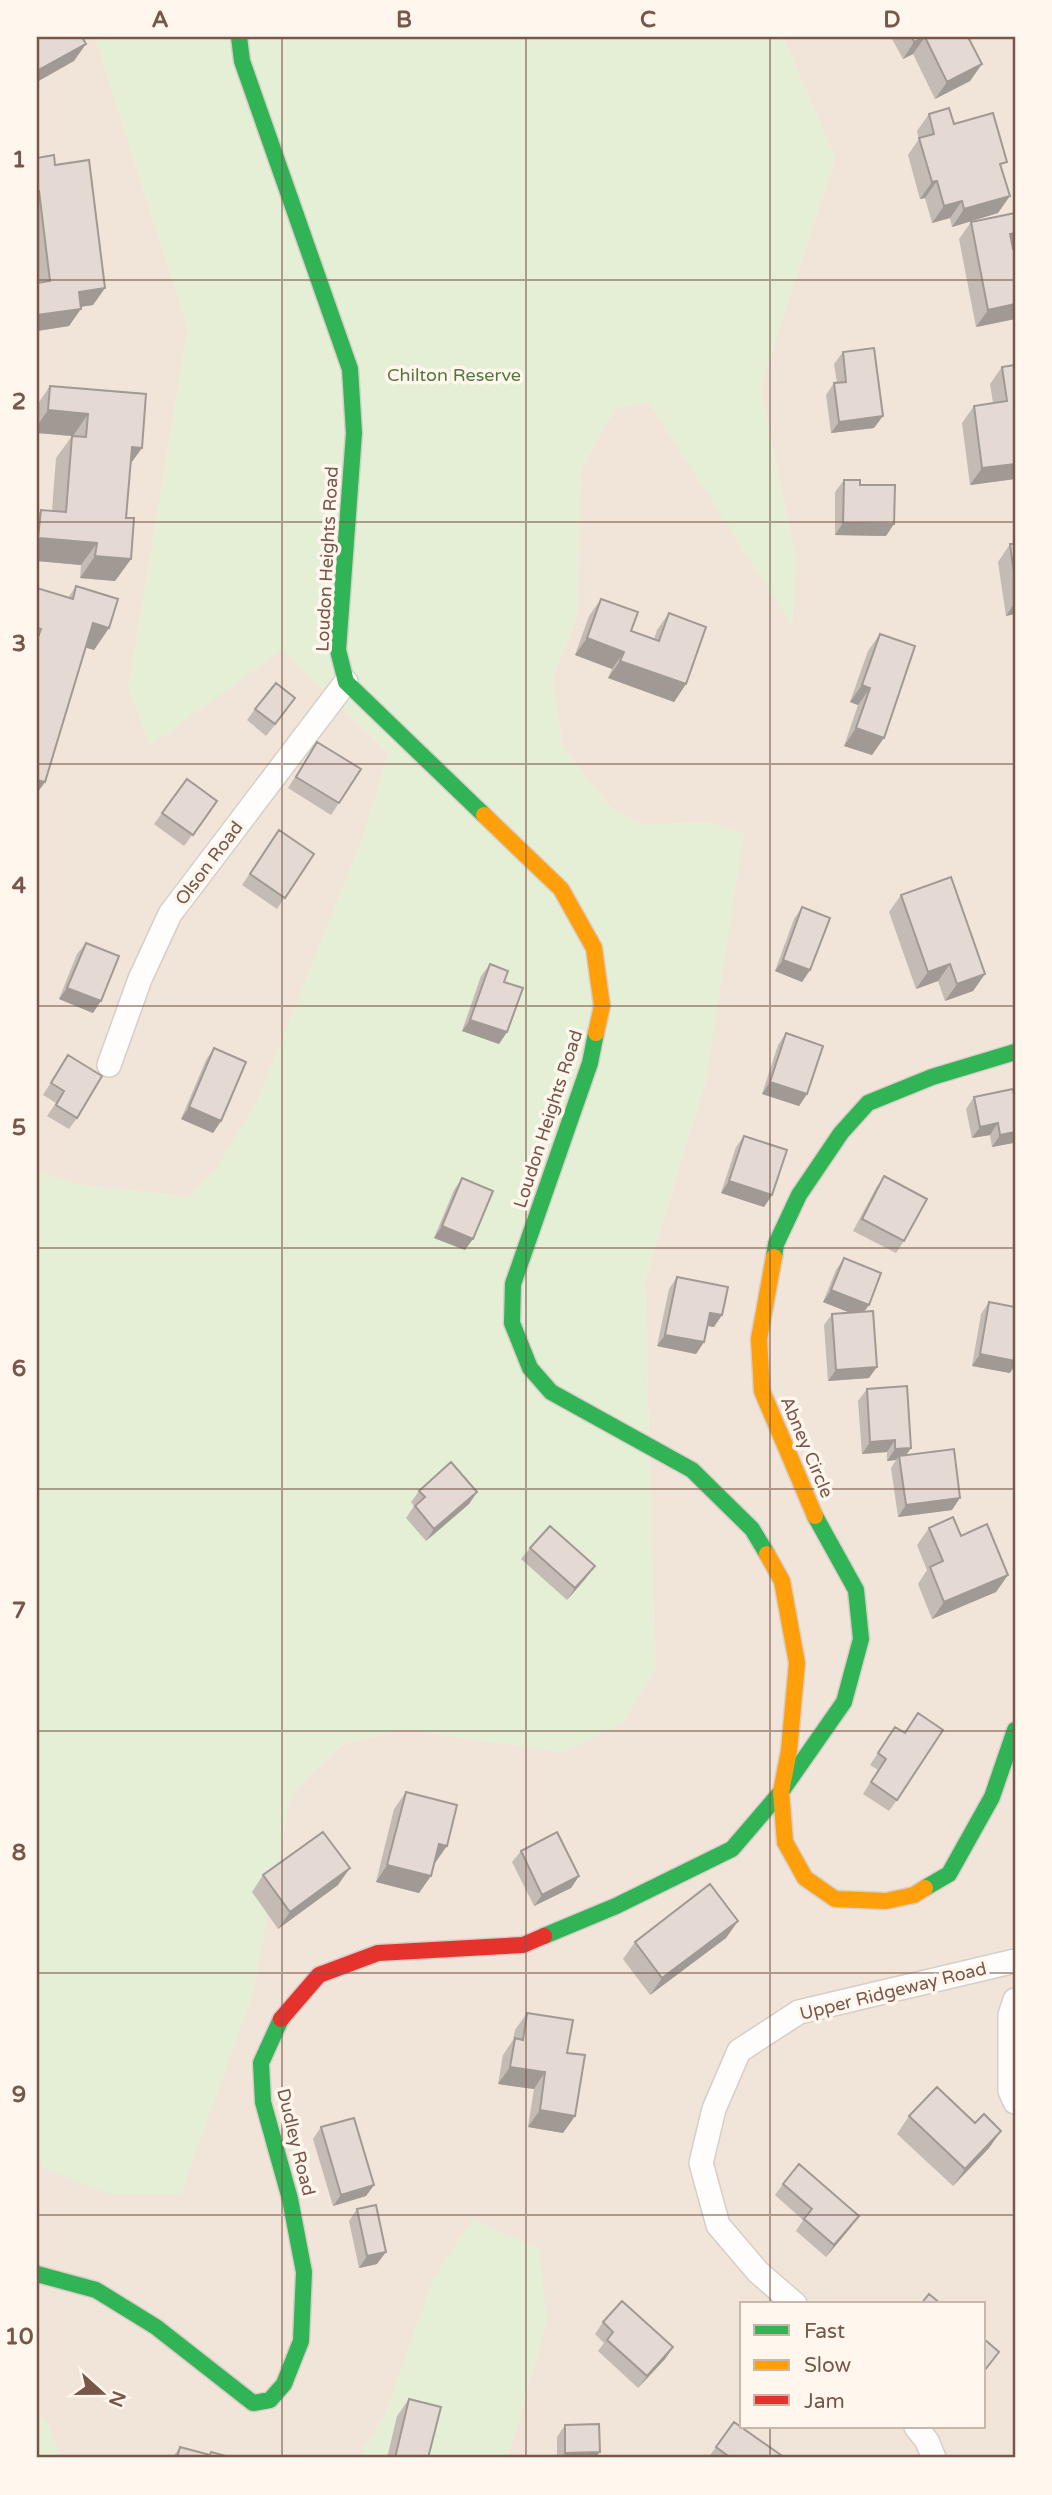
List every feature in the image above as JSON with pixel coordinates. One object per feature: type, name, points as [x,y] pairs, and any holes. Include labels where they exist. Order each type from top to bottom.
[{"type":"street","name":"Loudon Heights Road","points":[[239,37],[242,61],[350,369],[354,433],[338,650],[346,682],[561,889],[594,947],[602,1006],[590,1063],[513,1284],[512,1323],[530,1368],[551,1392],[692,1470],[752,1529],[782,1581],[797,1663],[789,1751],[781,1792],[785,1842],[805,1878],[835,1899],[886,1901],[914,1895],[949,1874],[992,1797],[1015,1730]]},
{"type":"street","name":"Olson Road","points":[[110,1065],[140,979],[170,914],[346,682]]},
{"type":"street","name":"Abney Circle","points":[[781,1792],[844,1702],[861,1639],[856,1590],[818,1522],[762,1391],[760,1339],[776,1244],[799,1195],[841,1133],[868,1102],[932,1077],[1015,1052]]},
{"type":"street","name":"Dudley Road","points":[[37,2274],[96,2290],[156,2327],[254,2403],[270,2400],[284,2384],[301,2341],[304,2272],[290,2199],[263,2102],[261,2063],[284,2013],[319,1975],[378,1953],[523,1945],[616,1906],[732,1849],[781,1792]]},
{"type":"street","name":"Upper Ridgeway Road","points":[[793,2302],[758,2272],[718,2225],[701,2163],[714,2109],[739,2051],[799,2011],[1015,1961]]},
{"type":"street","points":[[1015,2000],[1010,2015],[1010,2091],[1015,2102]]},
{"type":"street","points":[[917,2428],[928,2441],[934,2458]]},
{"type":"shaded area","points":[[37,37],[95,37],[188,328],[129,687],[150,745],[282,649],[389,754],[362,840],[258,1101],[216,1169],[188,1197],[79,1185],[37,1171]]},
{"type":"shaded area","points":[[783,37],[1015,37],[1015,2458],[508,2458],[547,2319],[384,2417],[358,2458],[61,2458],[46,2421],[37,2415],[37,2153],[45,2169],[252,1997],[291,1793],[341,1745],[402,1729],[565,1752],[655,1669],[645,1280],[707,1076],[709,822],[641,825],[611,808],[563,748],[552,680],[577,616],[581,468],[616,407],[649,402],[792,625],[795,556],[760,388],[835,158]]},
{"type":"green space","name":"Chilton Reserve","points":[[95,37],[783,37],[835,158],[760,388],[795,556],[792,626],[649,402],[616,407],[581,468],[577,616],[552,680],[563,748],[611,808],[641,825],[709,822],[744,833],[707,1076],[645,1280],[655,1669],[623,1723],[565,1752],[402,1729],[341,1745],[292,1793],[252,1997],[181,2194],[110,2194],[45,2169],[37,2153],[37,1171],[79,1185],[188,1197],[216,1169],[258,1100],[362,840],[389,754],[282,650],[150,746],[129,687],[188,328]]},
{"type":"green space","points":[[472,2219],[539,2249],[547,2319],[508,2458],[358,2458],[384,2417],[433,2279]]},
{"type":"green space","points":[[37,2415],[46,2421],[61,2458],[37,2458]]},
{"type":"building","points":[[37,37],[82,37],[86,44],[37,71]]},
{"type":"building","points":[[912,37],[925,37],[914,42]]},
{"type":"building","points":[[925,37],[968,37],[982,64],[947,82]]},
{"type":"building","points":[[949,108],[954,124],[993,113],[1007,162],[1000,164],[1010,196],[964,209],[962,201],[944,206],[937,181],[932,182],[919,138],[934,134],[929,114]]},
{"type":"building","points":[[54,155],[55,165],[89,160],[105,288],[79,292],[81,309],[37,315],[37,283],[50,281],[37,191],[37,158]]},
{"type":"building","points":[[1015,213],[1015,233],[1010,234],[1015,249],[1015,304],[988,310],[971,222]]},
{"type":"building","points":[[874,348],[883,416],[839,422],[834,383],[846,382],[843,352]]},
{"type":"building","points":[[1015,365],[1015,464],[982,468],[974,406],[1007,401],[1002,367]]},
{"type":"building","points":[[50,386],[146,394],[142,448],[132,447],[126,518],[134,518],[131,559],[95,556],[97,543],[38,538],[41,510],[66,512],[72,436],[86,437],[88,414],[48,410]]},
{"type":"building","points":[[844,480],[860,480],[860,485],[895,485],[894,524],[843,523]]},
{"type":"building","points":[[1010,544],[1015,544],[1015,580]]},
{"type":"building","points":[[76,586],[118,599],[109,628],[93,623],[45,782],[37,780],[37,640],[41,629],[37,628],[37,588],[73,599]]},
{"type":"building","points":[[601,599],[638,612],[631,631],[659,641],[669,613],[706,627],[686,684],[620,661],[624,652],[587,638]]},
{"type":"building","points":[[880,634],[915,646],[884,738],[856,728],[870,688],[862,685]]},
{"type":"building","points":[[276,683],[295,698],[275,724],[255,709]]},
{"type":"building","points":[[317,742],[361,769],[339,803],[296,777]]},
{"type":"building","points":[[187,779],[217,801],[193,835],[162,813]]},
{"type":"building","points":[[279,830],[314,854],[285,898],[250,874]]},
{"type":"building","points":[[951,877],[985,974],[957,984],[950,964],[928,972],[901,895]]},
{"type":"building","points":[[802,907],[830,918],[810,970],[783,960]]},
{"type":"building","points":[[86,943],[119,956],[101,1001],[67,988]]},
{"type":"building","points":[[490,964],[508,971],[504,982],[523,988],[507,1032],[470,1020]]},
{"type":"building","points":[[786,1033],[823,1046],[807,1094],[770,1082]]},
{"type":"building","points":[[214,1048],[246,1062],[221,1121],[189,1107]]},
{"type":"building","points":[[68,1055],[102,1076],[77,1118],[56,1105],[64,1091],[51,1083]]},
{"type":"building","points":[[1013,1089],[1015,1132],[1000,1135],[998,1123],[980,1127],[974,1097]]},
{"type":"building","points":[[744,1136],[787,1150],[772,1195],[729,1181]]},
{"type":"building","points":[[884,1176],[927,1199],[904,1241],[862,1219]]},
{"type":"building","points":[[462,1178],[493,1191],[473,1239],[442,1226]]},
{"type":"building","points":[[844,1258],[881,1273],[869,1305],[831,1290]]},
{"type":"building","points":[[677,1277],[728,1287],[722,1315],[710,1313],[704,1342],[665,1335]]},
{"type":"building","points":[[989,1302],[1015,1307],[1015,1361],[980,1354]]},
{"type":"building","points":[[873,1311],[877,1367],[836,1370],[832,1314]]},
{"type":"building","points":[[907,1386],[911,1448],[895,1449],[895,1440],[870,1442],[867,1389]]},
{"type":"building","points":[[954,1449],[960,1498],[906,1505],[899,1456]]},
{"type":"building","points":[[451,1462],[477,1492],[434,1529],[415,1506],[425,1497],[419,1491]]},
{"type":"building","points":[[953,1517],[961,1536],[987,1524],[1008,1575],[944,1602],[930,1567],[943,1561],[929,1528]]},
{"type":"building","points":[[550,1526],[595,1566],[575,1588],[530,1548]]},
{"type":"building","points":[[918,1713],[943,1730],[897,1800],[871,1782],[886,1759],[878,1753],[895,1727],[905,1733]]},
{"type":"building","points":[[406,1792],[457,1805],[447,1846],[439,1844],[431,1876],[387,1865]]},
{"type":"building","points":[[323,1832],[350,1868],[290,1912],[263,1875]]},
{"type":"building","points":[[557,1832],[579,1876],[542,1895],[521,1851]]},
{"type":"building","points":[[710,1884],[738,1921],[662,1978],[635,1942]]},
{"type":"building","points":[[527,2013],[573,2020],[567,2053],[585,2055],[575,2116],[540,2110],[545,2072],[510,2067],[515,2038],[523,2040]]},
{"type":"building","points":[[937,2087],[975,2123],[984,2114],[1001,2131],[965,2169],[909,2116]]},
{"type":"building","points":[[354,2118],[374,2185],[341,2195],[321,2127]]},
{"type":"building","points":[[799,2164],[859,2216],[834,2245],[804,2219],[812,2209],[783,2184]]},
{"type":"building","points":[[376,2205],[386,2252],[367,2256],[357,2209]]},
{"type":"building","points":[[929,2294],[939,2302],[923,2302]]},
{"type":"building","points":[[622,2301],[673,2347],[647,2376],[607,2340],[613,2332],[603,2322]]},
{"type":"building","points":[[986,2341],[999,2352],[986,2368]]},
{"type":"building","points":[[409,2399],[441,2407],[428,2458],[395,2458]]},
{"type":"building","points":[[734,2422],[785,2458],[731,2458],[716,2447]]},
{"type":"building","points":[[599,2424],[600,2452],[565,2453],[565,2425]]},
{"type":"building","points":[[180,2447],[210,2455],[211,2452],[233,2458],[177,2458]]},
{"type":"traffic: fast","points":[[239,37],[242,61],[350,369],[354,433],[338,650],[346,682],[484,815]]},
{"type":"traffic: fast","points":[[596,1033],[590,1063],[513,1284],[512,1323],[530,1368],[551,1392],[692,1470],[752,1529],[767,1554]]},
{"type":"traffic: fast","points":[[774,1257],[776,1244],[799,1195],[841,1133],[868,1103],[932,1077],[1015,1052]]},
{"type":"traffic: fast","points":[[544,1936],[616,1906],[732,1849],[781,1792],[844,1702],[861,1639],[856,1590],[815,1516]]},
{"type":"traffic: fast","points":[[925,1888],[949,1874],[992,1797],[1015,1730]]},
{"type":"traffic: fast","points":[[37,2274],[96,2290],[156,2327],[253,2403],[270,2400],[284,2384],[301,2341],[304,2272],[290,2199],[263,2102],[261,2063],[281,2019]]},
{"type":"traffic: slow","points":[[484,815],[561,889],[594,948],[602,1006],[596,1033]]},
{"type":"traffic: slow","points":[[774,1257],[759,1339],[762,1391],[815,1516]]},
{"type":"traffic: slow","points":[[767,1554],[782,1581],[797,1663],[789,1751],[781,1792],[785,1842],[805,1878],[835,1899],[886,1901],[914,1895],[925,1888]]},
{"type":"traffic: jam","points":[[281,2019],[319,1975],[378,1953],[523,1945],[544,1936]]}]
